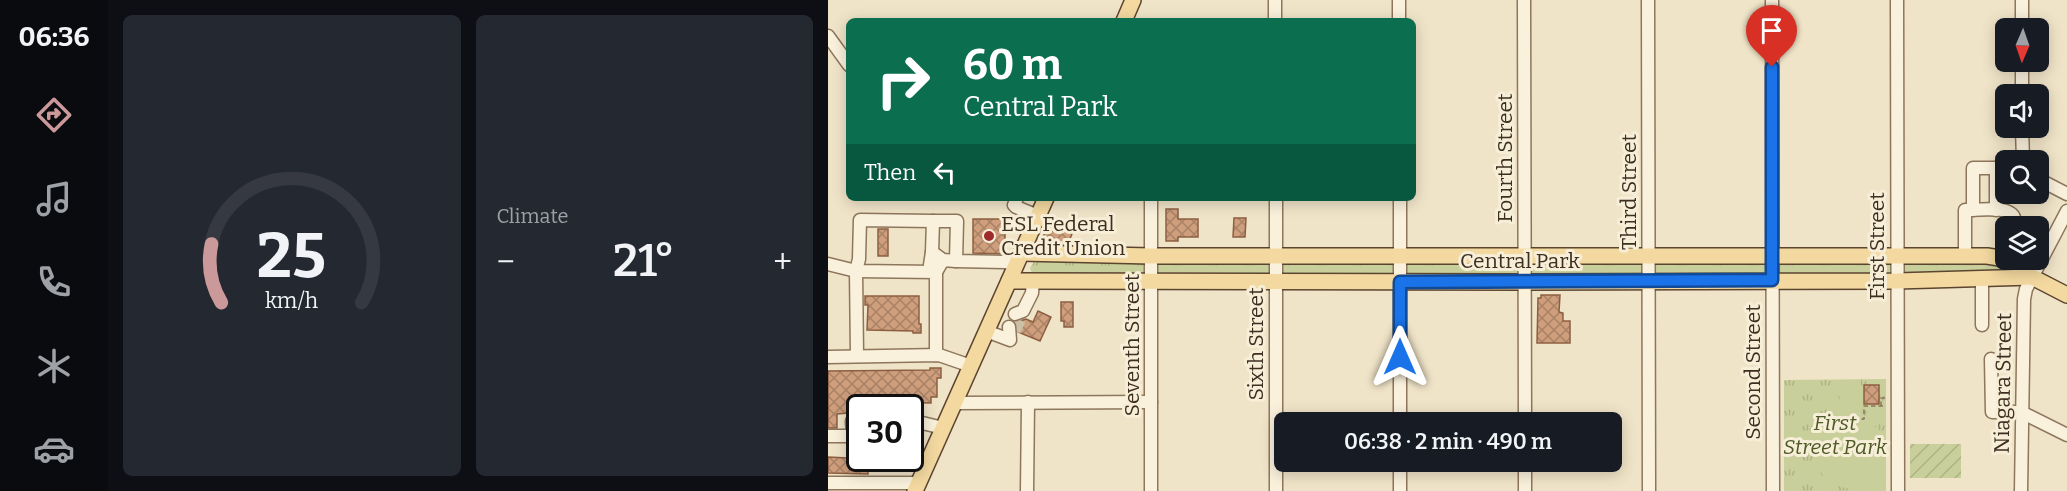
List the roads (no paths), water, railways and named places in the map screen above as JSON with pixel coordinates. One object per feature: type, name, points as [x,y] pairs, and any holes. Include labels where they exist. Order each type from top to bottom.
[{"type":"main road","points":[[1125,18],[1133,0]]},
{"type":"main road","points":[[916,487],[1045,201]]},
{"type":"main road","name":"Central Park","points":[[1018,259],[1524,254],[1965,256],[1995,259]]},
{"type":"main road","name":"Central Park","points":[[2023,270],[2067,295]]},
{"type":"main road","name":"Central Park","points":[[1009,281],[1897,281],[2032,277]]},
{"type":"street","points":[[1275,0],[1275,18]]},
{"type":"street","points":[[1399,0],[1400,18]]},
{"type":"street","name":"Fourth Street","points":[[1524,0],[1525,412]]},
{"type":"street","name":"Third Street","points":[[1648,0],[1649,491]]},
{"type":"street","name":"Second Street","points":[[1772,0],[1773,491]]},
{"type":"street","name":"First Street","points":[[1897,0],[1898,491]]},
{"type":"street","points":[[2022,0],[2022,18]]},
{"type":"street","points":[[828,36],[846,61]]},
{"type":"street","points":[[1973,210],[1973,168],[1995,168]]},
{"type":"street","points":[[2049,185],[2067,194]]},
{"type":"street","points":[[1016,201],[1014,205],[1016,207],[1038,216]]},
{"type":"street","name":"Seventh Street","points":[[1151,201],[1151,491]]},
{"type":"street","name":"Sixth Street","points":[[1276,201],[1276,491]]},
{"type":"street","points":[[1400,201],[1400,412]]},
{"type":"street","points":[[1996,210],[1997,204]]},
{"type":"street","points":[[1965,256],[1965,210],[1996,210],[2011,213],[2013,216]]},
{"type":"street","name":"Niagara Street","points":[[2021,491],[2024,299],[2026,289],[2067,211]]},
{"type":"street","points":[[856,356],[856,271],[859,259],[860,220],[957,222],[956,261]]},
{"type":"street","points":[[933,221],[930,265],[936,272]]},
{"type":"street","points":[[932,252],[943,260],[1005,262],[1018,259]]},
{"type":"street","points":[[936,355],[936,272],[943,260]]},
{"type":"street","points":[[828,264],[856,271],[936,272]]},
{"type":"street","points":[[1982,280],[1982,325]]},
{"type":"street","points":[[1000,300],[1022,315],[1032,293],[1033,281]]},
{"type":"street","points":[[986,331],[1014,333]]},
{"type":"street","points":[[828,357],[936,355],[971,366]]},
{"type":"street","points":[[1991,359],[1992,412],[2021,412],[2067,435]]},
{"type":"street","points":[[955,402],[1151,402]]},
{"type":"street","points":[[1028,402],[1028,491]]},
{"type":"street","points":[[924,423],[943,428]]},
{"type":"street","points":[[828,436],[846,436]]},
{"type":"street","points":[[1400,472],[1400,491]]},
{"type":"street","points":[[1525,472],[1525,491]]},
{"type":"street","points":[[828,483],[916,487]]},
{"type":"tunnel","points":[[1015,331],[1021,317]]},
{"type":"place","name":"ESL Federal Credit Union","points":[[989,236]]},
{"type":"park label","name":"First Street Park","points":[[1835,435]]}]
